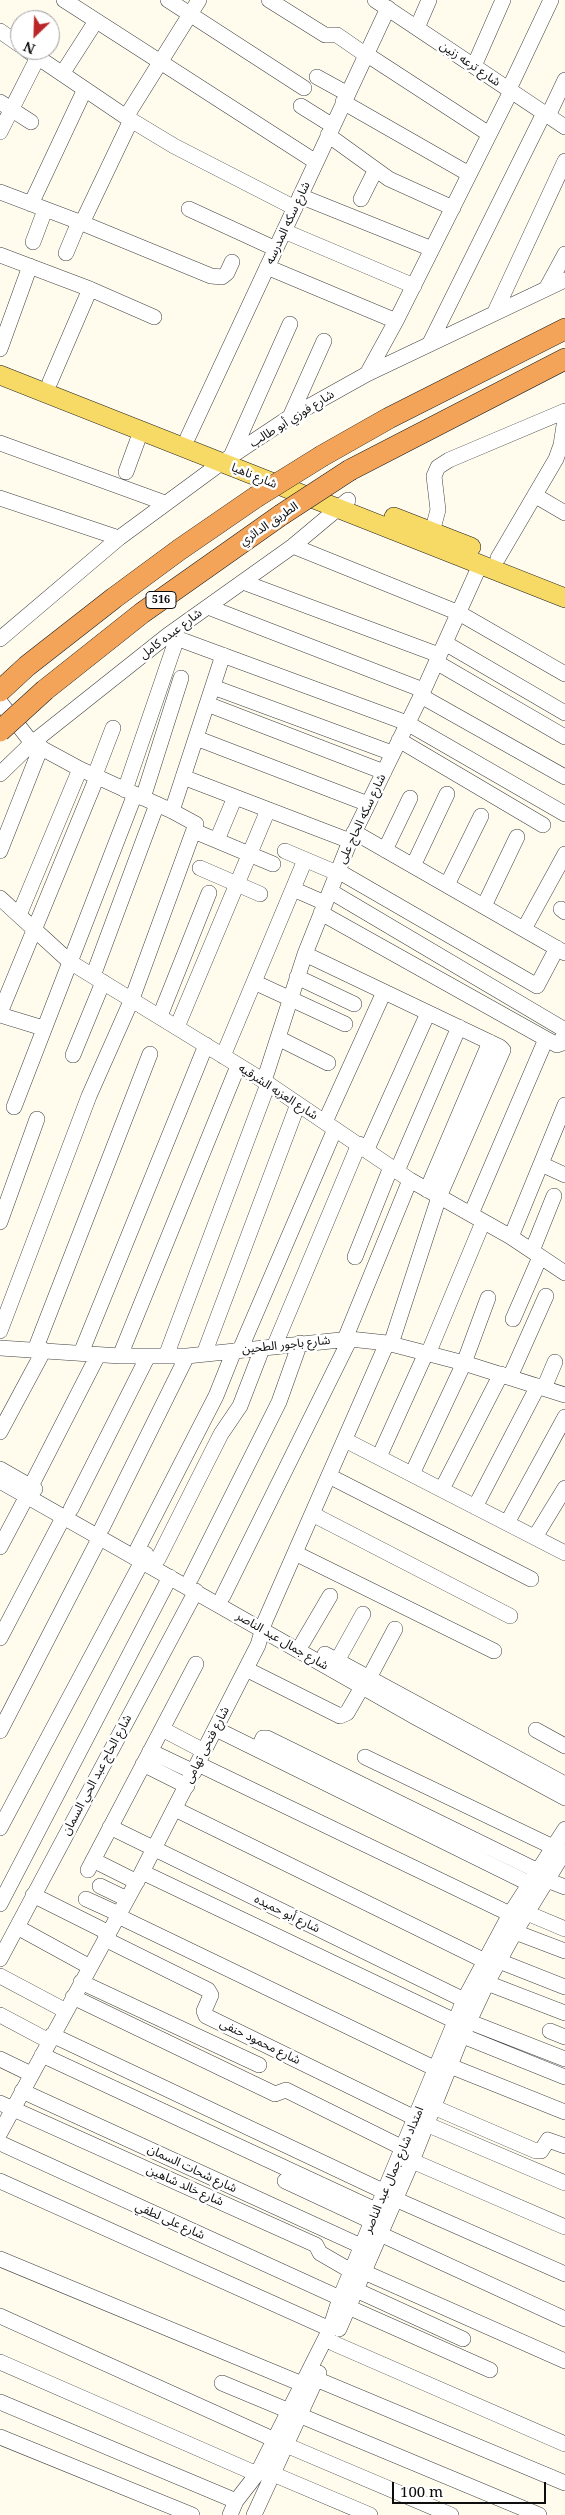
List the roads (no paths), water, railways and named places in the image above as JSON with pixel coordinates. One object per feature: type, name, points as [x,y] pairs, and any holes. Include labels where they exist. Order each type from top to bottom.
[{"type":"highway","name":"516","points":[[0,691],[27,666],[178,550],[256,497],[322,456],[389,418],[565,330]]},
{"type":"highway","name":"الطريق الدائري","points":[[0,731],[45,690],[142,613],[281,515],[350,470],[565,359]]},
{"type":"main road","name":"شارع ناهيا","points":[[0,362],[12,376],[141,431],[229,457]]},
{"type":"main road","name":"شارع ناهيا","points":[[12,376],[50,382],[188,437],[229,457],[342,505],[489,561],[565,584]]},
{"type":"main road","name":"شارع ناهيا","points":[[342,505],[432,532],[565,598]]},
{"type":"street","points":[[64,0],[316,162]]},
{"type":"street","points":[[168,0],[304,88]]},
{"type":"street","points":[[66,253],[128,119],[160,62],[199,0]]},
{"type":"street","points":[[269,0],[325,35],[337,35],[489,134]]},
{"type":"street","points":[[417,28],[429,0]]},
{"type":"street","points":[[474,66],[503,0]]},
{"type":"street","points":[[367,374],[396,322],[453,208],[551,0]]},
{"type":"street","name":"شارع سكه المدرسه","points":[[188,437],[366,54],[381,4]]},
{"type":"street","name":"شارع ترعه زنين","points":[[381,4],[565,127]]},
{"type":"street","points":[[62,74],[96,21]]},
{"type":"street","points":[[0,132],[6,106],[30,60]]},
{"type":"street","points":[[42,60],[128,119],[215,168],[297,202],[432,249]]},
{"type":"street","points":[[317,77],[346,98],[469,174]]},
{"type":"street","points":[[430,343],[565,80]]},
{"type":"street","points":[[33,242],[38,207],[85,89]]},
{"type":"street","points":[[6,106],[31,122]]},
{"type":"street","points":[[301,106],[375,171],[453,208]]},
{"type":"street","points":[[495,312],[565,161]]},
{"type":"street","points":[[361,199],[375,171]]},
{"type":"street","points":[[0,192],[81,222],[211,276],[222,277],[227,273],[232,262]]},
{"type":"street","points":[[189,209],[276,249]]},
{"type":"street","points":[[284,231],[414,286]]},
{"type":"street","points":[[546,289],[565,254]]},
{"type":"street","points":[[0,255],[90,289],[154,317]]},
{"type":"street","points":[[0,349],[30,266]]},
{"type":"street","points":[[267,267],[396,322]]},
{"type":"street","name":"شارع فوزي أبو طالب","points":[[0,639],[118,538],[229,457],[290,417],[367,374],[565,280]]},
{"type":"street","points":[[50,382],[90,289]]},
{"type":"street","points":[[229,457],[290,324]]},
{"type":"street","points":[[290,417],[324,341]]},
{"type":"street","points":[[432,532],[438,510],[434,476],[438,467],[565,411]]},
{"type":"street","name":"شارع سكه الحاج على","points":[[166,1356],[266,1082],[305,954],[352,836],[422,693],[458,613],[489,561],[561,462],[561,445],[565,419]]},
{"type":"street","points":[[126,472],[141,431]]},
{"type":"street","points":[[0,443],[165,503]]},
{"type":"street","points":[[536,496],[565,513]]},
{"type":"street","points":[[0,498],[118,538]]},
{"type":"street","name":"شارع عبده كامل","points":[[0,774],[208,607],[293,546],[342,505]]},
{"type":"street","points":[[293,546],[458,613],[565,674]]},
{"type":"street","points":[[243,582],[440,654],[565,713]]},
{"type":"street","points":[[208,607],[422,693],[565,777]]},
{"type":"street","points":[[73,1055],[98,979],[140,796],[172,636],[407,723],[565,814]]},
{"type":"street","points":[[440,654],[565,737]]},
{"type":"street","points":[[172,811],[223,655]]},
{"type":"street","points":[[14,1107],[43,1028],[140,796],[181,678]]},
{"type":"street","points":[[213,686],[396,747],[543,824]]},
{"type":"street","points":[[0,702],[37,745],[80,769],[195,822],[195,829],[132,999],[90,1096],[0,1331]]},
{"type":"street","points":[[207,704],[384,772]]},
{"type":"street","points":[[43,1028],[0,1014],[96,776],[112,728]]},
{"type":"street","points":[[196,738],[368,804]]},
{"type":"street","points":[[0,851],[37,745]]},
{"type":"street","points":[[19,915],[80,769]]},
{"type":"street","points":[[183,777],[268,810],[352,836],[386,850],[524,929],[563,943],[537,986],[337,872],[285,851]]},
{"type":"street","points":[[413,866],[447,794]]},
{"type":"street","points":[[217,840],[235,797]]},
{"type":"street","points":[[386,850],[410,798]]},
{"type":"street","points":[[177,1027],[268,810]]},
{"type":"street","points":[[447,885],[481,816]]},
{"type":"street","points":[[195,829],[273,864]]},
{"type":"street","points":[[484,906],[517,837]]},
{"type":"street","points":[[524,929],[564,858]]},
{"type":"street","points":[[223,1056],[305,860]]},
{"type":"street","points":[[200,868],[260,894]]},
{"type":"street","points":[[293,889],[325,902],[564,1035],[558,1045],[546,1039],[325,902]]},
{"type":"street","points":[[160,1016],[209,893]]},
{"type":"street","name":"شارع العزبه الشرقيه","points":[[1,902],[19,915],[70,962],[266,1082],[363,1146],[410,1180],[511,1237],[565,1273]]},
{"type":"street","points":[[305,954],[459,1028],[355,1257]]},
{"type":"street","points":[[298,977],[354,1004]]},
{"type":"street","points":[[254,982],[345,1024]]},
{"type":"street","points":[[146,1555],[237,1351],[384,992]]},
{"type":"street","points":[[0,1828],[146,1555],[240,1406],[428,1013]]},
{"type":"street","name":"شارع فتحى تهامى","points":[[0,2133],[6,2106],[22,2091],[119,1915],[246,1669],[344,1440],[389,1344],[413,1274],[433,1193],[496,1045],[459,1028]]},
{"type":"street","points":[[278,1038],[328,1063]]},
{"type":"street","points":[[379,1457],[427,1354],[546,1039]]},
{"type":"street","points":[[81,1352],[206,1045]]},
{"type":"street","points":[[0,1432],[40,1350],[150,1054]]},
{"type":"street","points":[[120,1356],[238,1066]]},
{"type":"street","points":[[204,1354],[298,1104]]},
{"type":"street","points":[[511,1237],[541,1164],[561,1125],[565,1105]]},
{"type":"street","points":[[0,1222],[37,1119]]},
{"type":"street","points":[[541,1164],[565,1175]]},
{"type":"street","points":[[223,1596],[348,1339],[410,1180]]},
{"type":"street","points":[[513,1319],[554,1196]]},
{"type":"street","points":[[442,1489],[546,1296]]},
{"type":"street","points":[[412,1474],[464,1363],[488,1298]]},
{"type":"street","name":"شارع باجور الطحين","points":[[2,1352],[40,1350],[120,1356],[187,1356],[348,1339],[389,1344],[464,1363],[565,1395]]},
{"type":"street","name":"شارع الحاج عبد الحي السمان","points":[[0,1960],[193,1585],[279,1402],[300,1343]]},
{"type":"street","points":[[0,1547],[98,1355]]},
{"type":"street","points":[[0,1638],[68,1512],[148,1356]]},
{"type":"street","points":[[0,1731],[101,1532],[187,1356]]},
{"type":"street","points":[[476,1507],[555,1362]]},
{"type":"street","points":[[506,1522],[565,1417]]},
{"type":"street","points":[[344,1440],[565,1552]]},
{"type":"street","name":"شارع جمال عبد الناصر","points":[[0,1469],[29,1491],[146,1555],[193,1585],[366,1682],[565,1798]]},
{"type":"street","points":[[329,1476],[531,1579]]},
{"type":"street","name":"شارع جمال عبد الناصر","points":[[0,1481],[29,1491]]},
{"type":"street","points":[[535,1537],[565,1488]]},
{"type":"street","points":[[312,1514],[510,1616]]},
{"type":"street","points":[[295,1553],[494,1651]]},
{"type":"street","name":"شارع جمال عبد الناصر","points":[[146,1555],[170,1577],[223,1596],[264,1626],[303,1642],[337,1660],[366,1682]]},
{"type":"street","points":[[0,1904],[170,1577]]},
{"type":"street","points":[[303,1642],[330,1596]]},
{"type":"street","points":[[337,1660],[363,1614]]},
{"type":"street","points":[[246,1669],[340,1716],[347,1713],[396,1629]]},
{"type":"street","points":[[196,1664],[90,1865],[139,1877],[463,2021],[565,2059]]},
{"type":"street","name":"شارع جمال عبد الناصر","points":[[420,1713],[565,1784]]},
{"type":"street","points":[[162,1729],[196,1768]]},
{"type":"street","points":[[216,1729],[258,1749],[264,1737],[267,1738],[538,1878],[565,1887]]},
{"type":"street","points":[[536,1730],[565,1746]]},
{"type":"street","points":[[147,1757],[196,1768],[510,1914]]},
{"type":"street","points":[[365,1757],[560,1856]]},
{"type":"street","points":[[175,1809],[492,1961],[565,1987]]},
{"type":"street","name":"شارع أبو حميده","points":[[110,1827],[464,2000]]},
{"type":"street","name":"امتداد شارع جمال عبد الناصر","points":[[428,2105],[434,2068],[488,1983],[492,1961],[510,1914],[538,1878],[560,1856],[565,1829]]},
{"type":"street","name":"امتداد شارع جمال عبد الناصر","points":[[230,2515],[236,2501],[280,2442],[331,2336],[377,2222],[390,2196],[405,2155],[463,2036],[464,2000],[527,1913],[538,1878]]},
{"type":"street","points":[[100,1886],[127,1899]]},
{"type":"street","points":[[33,1895],[107,1936]]},
{"type":"street","points":[[86,1899],[434,2068]]},
{"type":"street","points":[[527,1913],[565,1929]]},
{"type":"street","points":[[17,1927],[90,1967]]},
{"type":"street","points":[[515,1932],[565,1951]]},
{"type":"street","name":"شارع محمود حنفى","points":[[107,1936],[208,1990],[211,1995],[204,2011],[206,2016],[421,2121]]},
{"type":"street","points":[[0,1976],[66,2011]]},
{"type":"street","points":[[81,1982],[259,2065]]},
{"type":"street","points":[[488,1983],[565,2014]]},
{"type":"street","points":[[73,1997],[275,2094],[286,2090],[405,2155],[565,2227]]},
{"type":"street","points":[[0,2014],[390,2196],[565,2274]]},
{"type":"street","points":[[550,2031],[565,2037]]},
{"type":"street","points":[[463,2036],[565,2077]]},
{"type":"street","points":[[42,2055],[377,2222],[565,2319]]},
{"type":"street","points":[[0,2058],[31,2074]]},
{"type":"street","points":[[450,2066],[565,2112]]},
{"type":"street","name":"شارع شحات السمان","points":[[22,2091],[361,2246]]},
{"type":"street","points":[[428,2105],[536,2151],[540,2150],[545,2142],[550,2140],[565,2146]]},
{"type":"street","name":"شارع خالد شاهين","points":[[6,2106],[316,2245],[320,2253],[358,2272],[565,2362]]},
{"type":"street","points":[[421,2121],[565,2183]]},
{"type":"street","name":"شارع على لطفي","points":[[0,2143],[490,2370]]},
{"type":"street","points":[[0,2181],[565,2444]]},
{"type":"street","points":[[285,2181],[377,2222]]},
{"type":"street","name":"امتداد شارع جمال عبد الناصر","points":[[344,2302],[356,2290],[361,2246],[377,2222],[390,2196]]},
{"type":"street","points":[[0,2259],[565,2483]]},
{"type":"street","points":[[356,2290],[463,2339]]},
{"type":"street","points":[[0,2316],[280,2442],[451,2515]]},
{"type":"street","points":[[0,2362],[257,2474]]},
{"type":"street","points":[[222,2383],[539,2515]]},
{"type":"street","points":[[0,2402],[236,2501]]},
{"type":"street","points":[[0,2437],[192,2515]]},
{"type":"street","name":"امتداد شارع جمال عبد الناصر","points":[[254,2515],[273,2474],[280,2442]]},
{"type":"street","points":[[273,2474],[370,2515]]}]
